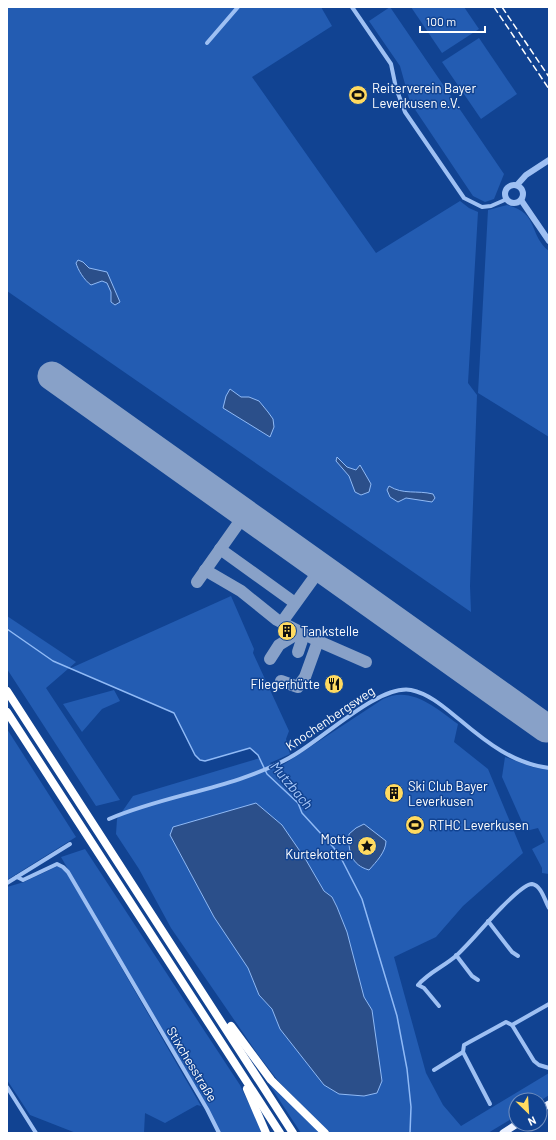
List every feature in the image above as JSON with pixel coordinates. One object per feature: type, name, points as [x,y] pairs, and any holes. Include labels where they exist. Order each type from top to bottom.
[{"type":"highway","points":[[7,691],[293,1133]]},
{"type":"highway","points":[[7,712],[280,1133]]},
{"type":"highway","points":[[212,1006],[223,1013],[242,1042],[271,1080],[325,1133]]},
{"type":"highway","points":[[245,1078],[248,1094],[266,1133]]},
{"type":"street","points":[[207,43],[238,7]]},
{"type":"street","points":[[352,7],[391,64],[396,88],[405,112],[464,198],[482,207],[496,205],[507,199],[515,202],[521,200]]},
{"type":"street","points":[[507,199],[505,193],[507,189],[517,185],[526,175],[549,160]]},
{"type":"street","points":[[517,185],[522,190],[521,200],[549,240]]},
{"type":"street","name":"Knochenbergsweg","points":[[109,819],[132,809],[211,788],[269,768],[299,752],[382,695],[403,690],[429,696],[511,757],[530,764],[549,768]]},
{"type":"street","points":[[7,883],[70,844]]},
{"type":"street","name":"Stixchesstraße","points":[[17,877],[23,880],[54,865],[63,867],[68,872],[207,1109],[219,1133]]},
{"type":"street","points":[[439,1006],[424,988],[418,985],[423,978],[456,955],[511,898],[530,884],[539,888],[549,908]]},
{"type":"street","points":[[488,921],[512,952],[518,956]]},
{"type":"street","points":[[456,955],[472,976],[478,980]]},
{"type":"street","points":[[512,1025],[549,1004]]},
{"type":"street","points":[[490,1104],[463,1052],[464,1045],[506,1022],[512,1025],[534,1061],[545,1068],[549,1068]]},
{"type":"street","points":[[434,1070],[463,1052]]},
{"type":"street","points":[[7,1087],[36,1133]]},
{"type":"shaded area","points":[[7,7],[321,7],[332,26],[252,77],[376,253],[460,201],[469,208],[478,212],[468,383],[477,395],[470,586],[471,612],[7,291]]},
{"type":"shaded area","points":[[390,7],[504,174],[494,199],[485,202],[473,196],[410,102],[400,66],[369,21]]},
{"type":"shaded area","points":[[411,7],[464,7],[479,29],[442,53]]},
{"type":"shaded area","points":[[479,38],[517,94],[481,119],[442,62]]},
{"type":"shaded area","points":[[507,205],[525,213],[538,238],[549,251],[549,437],[478,393],[488,210]]},
{"type":"shaded area","points":[[78,260],[83,262],[89,268],[107,272],[120,302],[115,305],[111,302],[111,292],[107,283],[102,281],[91,285],[88,283],[78,269],[76,263]]},
{"type":"shaded area","points":[[230,389],[241,397],[249,397],[259,401],[273,419],[274,427],[270,437],[223,408],[226,396]]},
{"type":"shaded area","points":[[337,457],[347,467],[356,470],[360,465],[371,484],[369,492],[361,495],[355,492],[349,476],[336,461]]},
{"type":"shaded area","points":[[389,486],[394,489],[405,491],[433,494],[435,498],[432,502],[406,498],[398,502],[390,497],[387,490]]},
{"type":"shaded area","points":[[231,596],[254,649],[253,653],[289,731],[286,739],[290,754],[270,763],[275,770],[383,699],[393,695],[403,695],[423,700],[458,724],[454,742],[488,769],[523,853],[463,906],[436,937],[394,957],[426,1073],[443,1105],[461,1126],[508,1098],[508,1121],[488,1133],[330,1133],[279,1082],[259,1056],[171,928],[139,869],[116,834],[117,819],[133,796],[260,758],[250,748],[205,761],[200,760],[195,755],[174,713],[71,668]],"holes":[[[256,803],[282,825],[306,860],[324,891],[332,897],[337,907],[347,932],[364,997],[372,1010],[382,1081],[364,1096],[353,1095],[324,1085],[280,1029],[272,1009],[259,995],[248,968],[214,917],[170,835],[215,816]]]},
{"type":"shaded area","points":[[7,616],[76,662],[46,688],[120,800],[96,806],[7,669]]},
{"type":"shaded area","points":[[114,690],[120,701],[102,709],[82,732],[63,704]]},
{"type":"shaded area","points":[[7,729],[76,837],[7,880]]},
{"type":"shaded area","points":[[505,757],[532,767],[549,770],[549,874],[542,873],[542,868],[532,849],[545,842],[538,828],[526,831],[502,777]]},
{"type":"shaded area","points":[[256,803],[282,825],[306,860],[324,891],[332,897],[337,907],[347,932],[364,997],[372,1010],[382,1081],[377,1093],[364,1096],[339,1094],[324,1085],[280,1029],[272,1009],[259,995],[248,968],[214,917],[170,835],[173,827]]},
{"type":"shaded area","points":[[364,824],[386,841],[386,845],[382,853],[369,870],[358,865],[354,861],[349,846],[349,834]]},
{"type":"shaded area","points":[[85,849],[240,1085],[263,1133],[220,1133],[61,857]]},
{"type":"shaded area","points":[[58,866],[67,873],[201,1106],[197,1105],[165,1123],[145,1113],[144,1133],[76,1133],[30,1115],[7,1080],[7,887],[24,882]]},
{"type":"shaded area","points":[[549,1073],[548,1096],[548,1092],[517,1092]]},
{"type":"shaded area","points":[[265,1078],[322,1133],[301,1133]]},
{"type":"waterway","name":"Mutzbach","points":[[7,629],[53,661],[174,713],[195,755],[200,760],[205,761],[250,748],[258,755],[267,774],[298,803],[302,813],[334,848],[342,860],[362,899],[397,1016],[407,1069],[411,1107],[410,1133]]},
{"type":"taxiway","points":[[197,582],[245,514]]},
{"type":"taxiway","points":[[220,549],[295,603]]},
{"type":"taxiway","points":[[282,622],[321,568]]},
{"type":"taxiway","points":[[205,570],[241,591],[277,620],[318,641],[305,677],[298,687],[281,681]]},
{"type":"taxiway","points":[[270,659],[279,645],[300,632]]},
{"type":"taxiway","points":[[298,652],[304,634]]},
{"type":"taxiway","points":[[318,641],[366,662]]},
{"type":"runway","points":[[52,376],[546,728]]},
{"type":"railway","points":[[494,7],[549,89]]},
{"type":"railway","points":[[502,7],[549,77]]},
{"type":"place","name":"Reiterverein Bayer Leverkusen e.V.","points":[[358,95]]},
{"type":"place","name":"Tankstelle","points":[[287,631]]},
{"type":"place","name":"Fliegerhütte","points":[[334,684]]},
{"type":"place","name":"Ski Club Bayer Leverkusen","points":[[394,793]]},
{"type":"place","name":"RTHC Leverkusen","points":[[415,825]]},
{"type":"place","name":"Motte Kurtekotten","points":[[367,846]]}]
